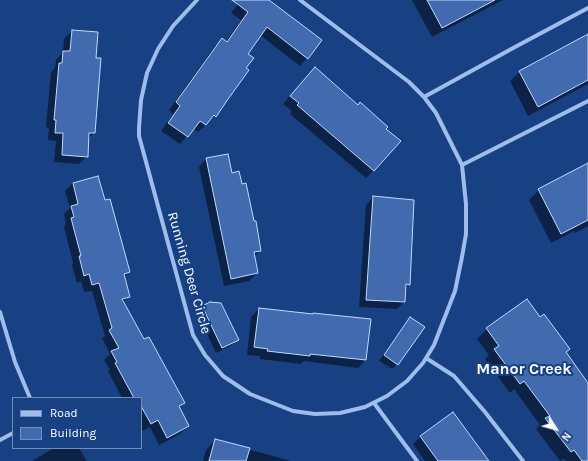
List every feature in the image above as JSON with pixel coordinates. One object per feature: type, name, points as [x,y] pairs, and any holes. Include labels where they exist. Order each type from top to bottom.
[{"type":"street","name":"Running Deer Circle","points":[[197,0],[174,26],[158,49],[147,74],[141,100],[139,128],[193,335],[205,355],[223,376],[250,394],[293,411],[315,414],[340,413],[365,407],[387,396],[407,382],[426,358],[434,345],[455,290],[466,234],[466,204],[462,165],[436,113],[424,98],[409,82],[300,0]]},
{"type":"street","points":[[424,98],[515,46],[588,8]]},
{"type":"street","points":[[462,165],[588,101]]},
{"type":"street","points":[[0,312],[15,362],[30,397]]},
{"type":"street","points":[[426,358],[454,376],[485,412],[523,461]]},
{"type":"street","points":[[374,402],[417,461]]},
{"type":"street","points":[[0,440],[12,434]]},
{"type":"building","points":[[232,0],[269,0],[322,40],[308,59],[267,27],[248,54],[254,58],[246,68],[249,70],[216,117],[214,115],[206,125],[200,121],[188,137],[168,123],[180,106],[176,102],[222,38],[227,42],[248,12]]},
{"type":"building","points":[[427,0],[495,0],[442,28]]},
{"type":"building","points":[[72,30],[98,32],[96,58],[101,58],[95,133],[89,133],[88,157],[62,155],[63,133],[55,133],[56,120],[54,120],[59,63],[62,63],[63,51],[70,51]]},
{"type":"building","points":[[588,34],[588,80],[538,107],[519,71]]},
{"type":"building","points":[[315,67],[358,105],[360,102],[388,127],[386,129],[401,141],[374,171],[297,105],[299,103],[290,96]]},
{"type":"building","points":[[228,154],[232,173],[239,171],[242,184],[246,183],[254,221],[256,221],[261,251],[254,252],[258,273],[231,279],[206,158]]},
{"type":"building","points":[[588,163],[588,220],[561,234],[538,189]]},
{"type":"building","points":[[98,176],[105,200],[110,199],[130,272],[124,274],[130,297],[122,299],[144,339],[149,337],[185,403],[179,406],[189,426],[167,438],[158,420],[151,424],[142,408],[142,397],[133,397],[115,363],[117,362],[111,351],[119,348],[109,330],[112,328],[99,283],[92,285],[89,274],[84,276],[79,256],[81,256],[71,218],[74,217],[71,206],[78,204],[73,183]]},
{"type":"building","points":[[373,196],[414,200],[410,285],[406,284],[405,302],[366,300]]},
{"type":"building","points":[[527,299],[540,317],[544,314],[570,349],[566,352],[588,383],[588,461],[582,461],[574,450],[571,452],[545,418],[550,416],[524,381],[520,384],[494,349],[499,346],[486,328]]},
{"type":"building","points":[[210,302],[221,303],[239,340],[222,348],[202,306]]},
{"type":"building","points":[[259,308],[371,319],[366,360],[310,354],[310,356],[267,351],[268,349],[254,347]]},
{"type":"building","points":[[410,317],[425,327],[398,365],[384,355]]},
{"type":"building","points":[[453,412],[489,461],[438,461],[420,436]]},
{"type":"building","points":[[215,439],[250,448],[246,461],[209,461]]},
{"type":"district","name":"Manor Creek","points":[[524,369]]}]
